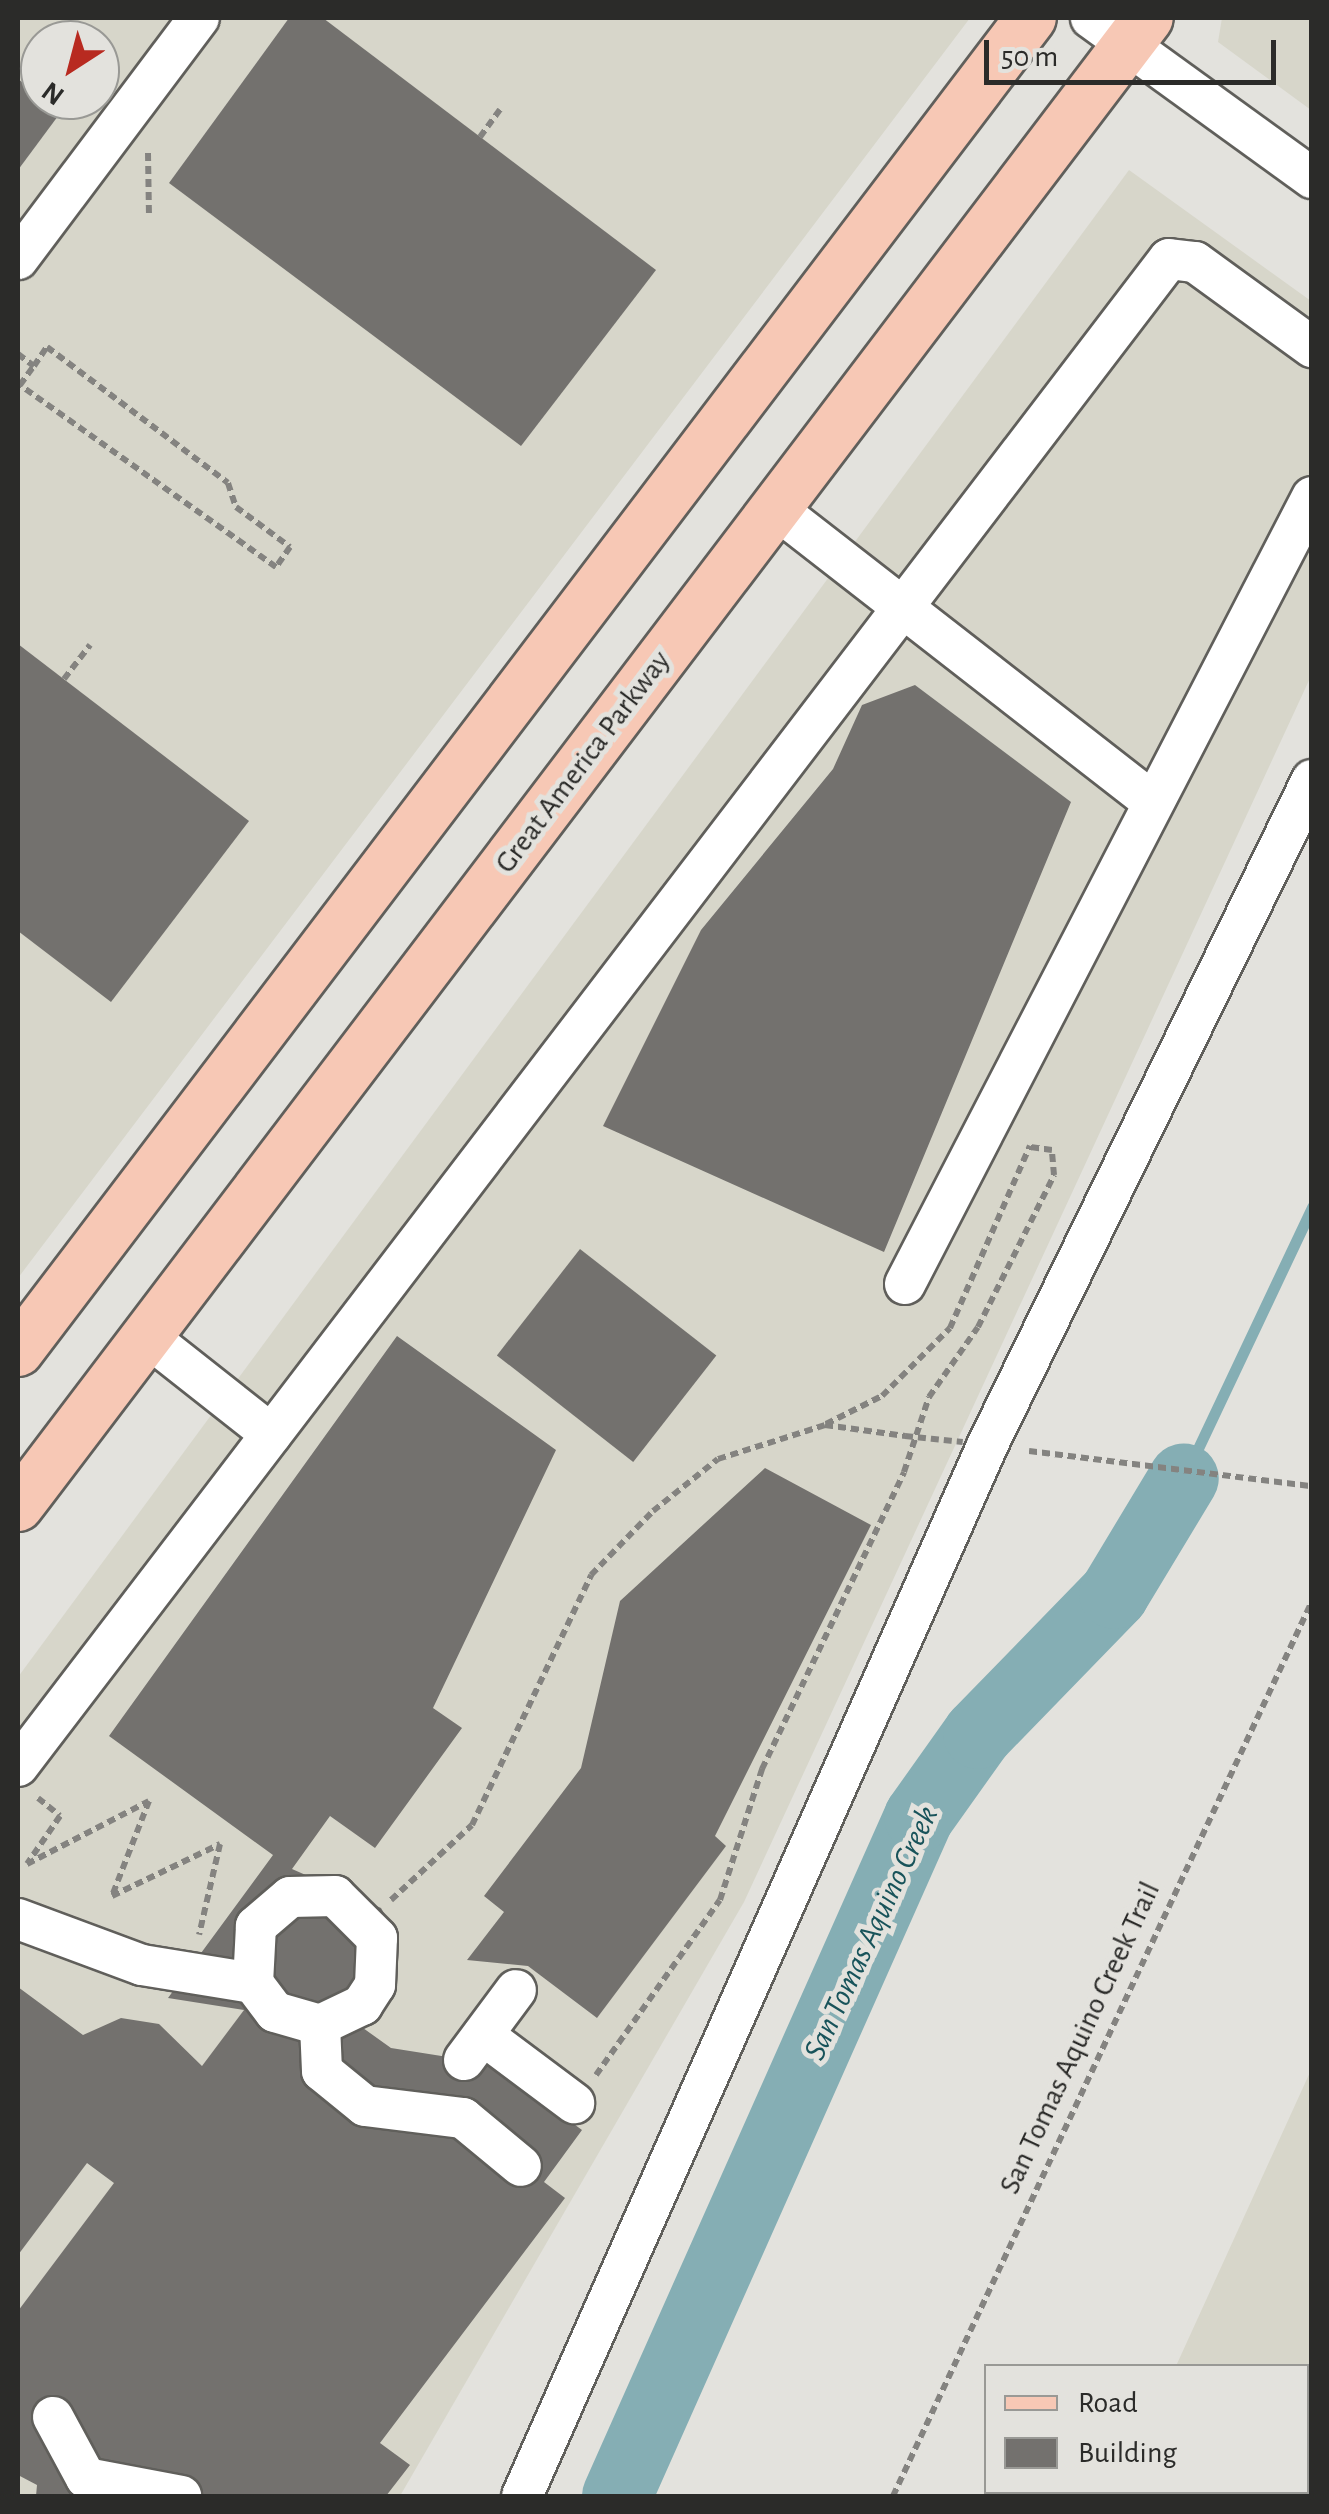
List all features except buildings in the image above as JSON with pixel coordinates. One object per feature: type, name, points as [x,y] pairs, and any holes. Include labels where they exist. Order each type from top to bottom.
[{"type":"main road","points":[[18,1352],[1032,18]]},
{"type":"main road","name":"Great America Parkway","points":[[18,1506],[775,508],[1123,26]]},
{"type":"street","points":[[18,258],[199,18]]},
{"type":"street","points":[[1123,26],[1312,178]]},
{"type":"street","points":[[26,1780],[271,1434],[1169,259],[1195,262],[1312,347]]},
{"type":"street","points":[[904,1284],[1151,801],[1312,498]]},
{"type":"street","points":[[775,508],[1151,801]]},
{"type":"street","points":[[522,2496],[988,1446],[1312,780]]},
{"type":"street","points":[[148,1337],[271,1434]]},
{"type":"street","points":[[313,1893],[349,1903],[377,1938],[375,1986],[362,2005],[320,2025],[276,2012],[253,1984],[249,1948],[271,1909],[313,1893]]},
{"type":"street","points":[[18,1919],[142,1965],[253,1984]]},
{"type":"street","points":[[516,1990],[474,2047],[574,2103]]},
{"type":"street","points":[[320,2025],[322,2070],[366,2106],[463,2118],[522,2166]]},
{"type":"street","points":[[53,2417],[86,2478],[181,2496]]},
{"type":"path","points":[[480,136],[500,109]]},
{"type":"path","points":[[148,147],[149,217]]},
{"type":"path","points":[[47,348],[228,483],[236,507],[290,548],[276,567],[222,525],[200,520],[20,384],[34,366],[47,348]]},
{"type":"path","points":[[18,354],[34,366]]},
{"type":"path","points":[[64,679],[90,645]]},
{"type":"path","points":[[574,2103],[720,1900],[762,1769],[904,1472],[929,1397],[978,1326],[1054,1175],[1052,1150],[1030,1147]]},
{"type":"path","points":[[381,1908],[472,1825],[591,1575],[653,1510],[718,1459],[825,1425],[963,1442]]},
{"type":"path","points":[[1009,1448],[1312,1486]]},
{"type":"path","name":"San Tomas Aquino Creek Trail","points":[[893,2496],[1312,1601]]},
{"type":"path","points":[[26,1780],[60,1816],[27,1864],[149,1801],[112,1896],[220,1844],[195,1955]]},
{"type":"shaded area","points":[[18,18],[970,18],[18,1278]]},
{"type":"shaded area","points":[[1222,18],[1311,18],[1311,110],[1218,42]]},
{"type":"shaded area","points":[[1129,170],[1311,301],[1311,676],[744,1902],[400,2496],[18,2496],[18,1677]]},
{"type":"shaded area","points":[[1311,2070],[1311,2496],[1116,2496],[1309,2494],[1309,2364],[1177,2364]]},
{"type":"waterway","name":"San Tomas Aquino Creek","points":[[1184,1478],[1312,1207]]},
{"type":"waterway","name":"San Tomas Aquino Creek","points":[[617,2496],[919,1817],[978,1734],[1114,1594],[1184,1478]]}]
